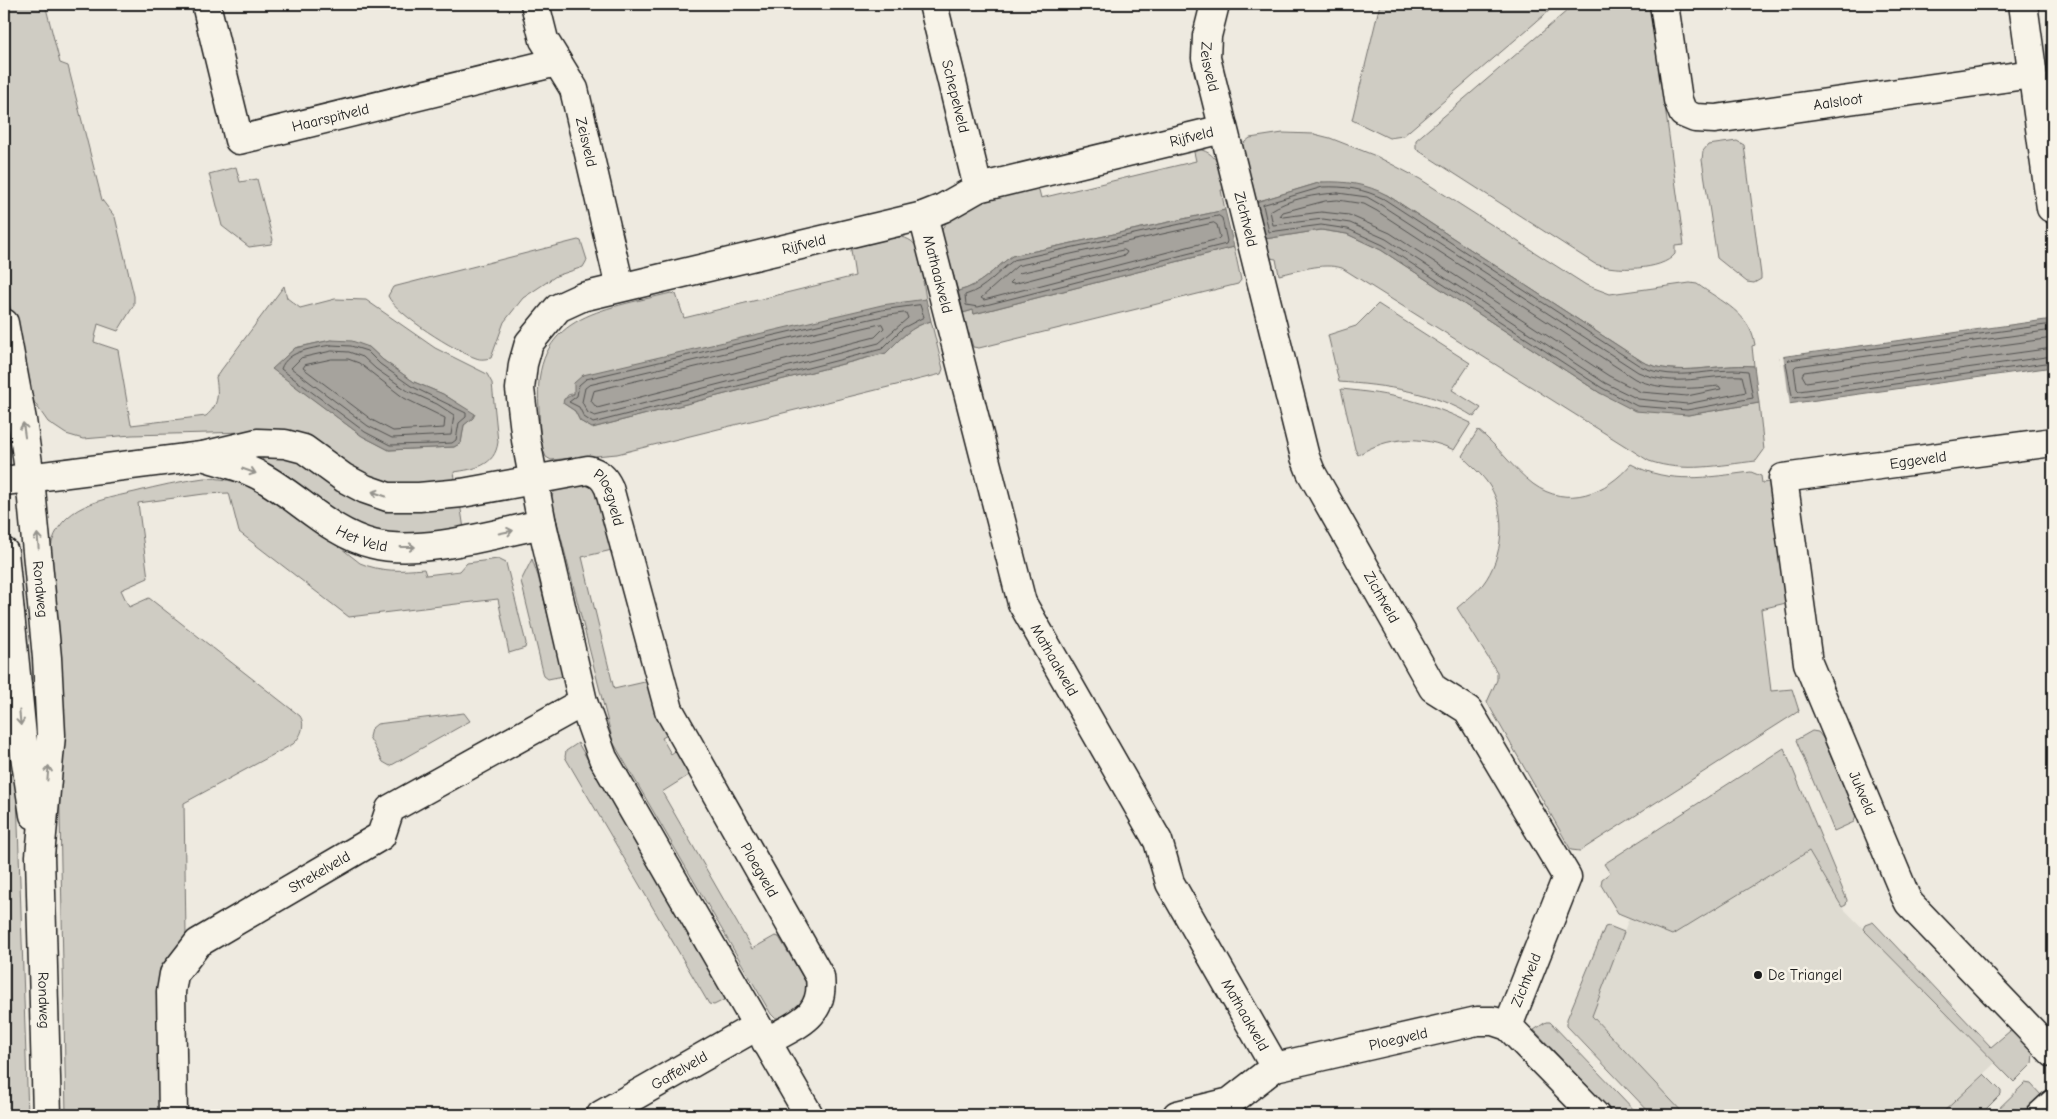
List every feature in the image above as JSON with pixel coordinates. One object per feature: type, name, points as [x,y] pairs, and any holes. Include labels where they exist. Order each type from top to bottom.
[{"type":"street","name":"Haarspitveld","points":[[206,4],[239,140],[557,62]]},
{"type":"street","name":"Zeisveld","points":[[535,4],[544,40],[574,89],[620,288]]},
{"type":"street","name":"Schepelveld","points":[[933,4],[978,188]]},
{"type":"street","name":"Zeisveld","points":[[1215,4],[1207,36],[1206,58],[1223,129]]},
{"type":"street","name":"Aalsloot","points":[[1664,4],[1678,100],[1683,113],[1695,118],[1709,120],[2032,74]]},
{"type":"street","points":[[2023,4],[2051,208]]},
{"type":"street","name":"Rijfveld","points":[[532,478],[520,389],[523,364],[529,342],[558,308],[582,296],[923,216],[978,188],[1223,129]]},
{"type":"street","name":"Zichtveld","points":[[1223,129],[1305,457],[1311,472],[1433,688],[1468,710],[1567,877],[1508,1026]]},
{"type":"street","name":"Mathaakveld","points":[[923,216],[1022,603],[1158,841],[1170,883],[1276,1067]]},
{"type":"street","name":"Rondweg","points":[[4,323],[22,420],[30,478],[41,578],[51,736],[40,856],[47,1115]]},
{"type":"street","name":"Eggeveld","points":[[1783,478],[2053,442]]},
{"type":"street","name":"Het Veld","points":[[4,481],[202,456],[258,443],[285,444],[304,449],[344,478],[365,489],[388,497],[419,497],[462,493],[532,478]]},
{"type":"street","name":"Het Veld","points":[[202,456],[258,474],[326,522],[355,538],[374,544],[417,547],[542,524]]},
{"type":"street","name":"Ploegveld","points":[[532,478],[588,470],[598,473],[605,478],[668,710],[820,977],[820,999],[812,1015],[761,1034]]},
{"type":"street","points":[[532,478],[583,702],[603,758],[809,1115]]},
{"type":"street","name":"Jukveld","points":[[1783,478],[1808,663],[1905,895],[1909,903],[2053,1053]]},
{"type":"street","name":"Rondweg","points":[[4,552],[22,736],[40,856]]},
{"type":"street","name":"Strekelveld","points":[[173,1115],[170,992],[174,974],[198,943],[381,836],[390,809],[583,702]]},
{"type":"street","name":"Ploegveld","points":[[1177,1115],[1232,1109],[1276,1067],[1477,1021],[1493,1021],[1508,1026]]},
{"type":"street","points":[[1508,1026],[1595,1115]]},
{"type":"street","name":"Gaffelveld","points":[[601,1115],[761,1034]]},
{"type":"street","points":[[2041,1115],[2053,1104]]},
{"type":"shaded area","points":[[4,4],[45,4],[60,63],[68,66],[102,200],[115,217],[134,296],[134,305],[118,331],[98,324],[94,342],[118,350],[131,425],[206,416],[211,412],[217,398],[216,377],[284,286],[287,298],[300,308],[335,299],[366,300],[435,348],[487,374],[492,383],[498,442],[496,450],[493,456],[483,465],[454,472],[456,484],[375,484],[247,432],[132,435],[83,439],[66,434],[48,422],[34,402],[4,283]],"holes":[[[331,340],[369,347],[383,360],[414,382],[443,394],[463,407],[473,418],[464,425],[461,443],[454,447],[389,450],[362,436],[273,369],[295,348]]]},
{"type":"shaded area","points":[[1380,4],[1557,4],[1403,136],[1389,138],[1352,120]]},
{"type":"shaded area","points":[[1575,4],[1651,4],[1684,245],[1675,246],[1675,254],[1669,260],[1660,264],[1638,268],[1614,268],[1595,264],[1416,149],[1416,140]]},
{"type":"shaded area","points":[[1283,133],[1314,134],[1330,138],[1376,156],[1420,179],[1586,285],[1610,294],[1690,283],[1697,284],[1734,309],[1747,324],[1755,345],[1752,346],[1754,366],[1684,370],[1657,367],[1643,362],[1387,195],[1322,182],[1256,202],[1240,146],[1250,138]]},
{"type":"shaded area","points":[[1737,141],[1744,145],[1761,275],[1761,279],[1754,283],[1747,282],[1717,258],[1702,160],[1703,151],[1708,145]]},
{"type":"shaded area","points":[[1193,148],[1209,153],[1217,162],[1224,190],[1221,190],[1225,210],[1012,256],[980,281],[958,291],[953,273],[949,271],[941,236],[944,226],[952,217],[964,209],[994,197],[1033,187],[1039,190],[1041,198],[1196,161]]},
{"type":"shaded area","points":[[236,167],[240,182],[257,179],[273,240],[271,244],[249,247],[222,226],[209,174]]},
{"type":"shaded area","points":[[1321,230],[1347,234],[1381,250],[1600,393],[1688,415],[1759,403],[1764,450],[1756,461],[1716,466],[1675,467],[1649,461],[1342,268],[1326,266],[1302,269],[1279,275],[1276,259],[1270,258],[1265,239]]},
{"type":"shaded area","points":[[897,237],[911,241],[919,251],[926,279],[923,281],[926,299],[568,395],[563,403],[575,411],[580,421],[592,428],[886,353],[912,330],[931,321],[943,369],[941,374],[617,454],[551,460],[546,457],[540,433],[540,377],[546,353],[559,335],[576,322],[596,312],[671,293],[676,294],[684,318],[855,276],[851,250],[855,247]]},
{"type":"shaded area","points":[[578,240],[581,241],[587,260],[583,267],[556,276],[523,298],[504,322],[491,358],[476,358],[441,340],[403,313],[388,296],[393,287]]},
{"type":"shaded area","points":[[1234,247],[1241,280],[1238,284],[979,348],[973,347],[968,333],[963,313],[973,310],[974,314]]},
{"type":"shaded area","points":[[1378,304],[1470,363],[1452,390],[1481,408],[1474,417],[1443,401],[1409,391],[1339,382],[1328,335],[1356,326]]},
{"type":"shaded area","points":[[1341,389],[1376,393],[1408,400],[1438,409],[1471,423],[1454,450],[1430,442],[1405,440],[1381,444],[1358,455]]},
{"type":"shaded area","points":[[1478,430],[1533,484],[1546,492],[1559,496],[1586,494],[1598,490],[1610,483],[1631,464],[1660,475],[1690,478],[1751,472],[1761,476],[1762,483],[1770,482],[1786,603],[1761,609],[1771,691],[1792,689],[1799,711],[1580,851],[1571,850],[1487,702],[1497,680],[1497,672],[1457,608],[1483,584],[1490,573],[1499,549],[1501,535],[1499,509],[1495,496],[1486,481],[1462,456]]},
{"type":"shaded area","points":[[269,453],[460,503],[464,529],[389,535],[351,525],[262,462],[264,454]]},
{"type":"shaded area","points":[[204,478],[227,480],[248,486],[268,495],[306,520],[360,563],[368,566],[391,570],[424,569],[426,575],[460,571],[467,563],[498,559],[506,563],[526,643],[525,648],[509,653],[498,599],[349,617],[239,532],[229,493],[204,494],[138,503],[148,578],[121,590],[129,607],[149,598],[300,716],[303,727],[293,744],[184,803],[186,935],[181,948],[160,979],[158,986],[161,1115],[66,1115],[57,665],[49,559],[52,542],[58,528],[67,518],[91,504],[161,486]]},
{"type":"shaded area","points":[[584,482],[597,492],[612,550],[582,557],[614,689],[649,681],[669,734],[662,738],[671,754],[678,749],[690,770],[689,775],[662,792],[752,949],[775,936],[779,937],[808,986],[804,1004],[785,1017],[775,1018],[771,1014],[613,742],[551,498],[557,489],[564,484]]},
{"type":"shaded area","points":[[532,559],[563,676],[548,679],[544,676],[521,581]]},
{"type":"shaded area","points":[[4,657],[17,796],[28,1115],[4,1115]]},
{"type":"shaded area","points":[[464,713],[470,721],[390,766],[383,762],[369,737],[371,729],[377,724]]},
{"type":"shaded area","points":[[1812,731],[1818,732],[1823,738],[1856,816],[1854,822],[1834,831],[1796,740]]},
{"type":"shaded area","points":[[578,743],[726,999],[714,1005],[709,1004],[565,757],[566,751]]},
{"type":"shaded area","points":[[1784,748],[1847,900],[1846,905],[1842,907],[1809,851],[1672,935],[1618,913],[1601,885],[1602,879],[1610,873],[1604,864]]},
{"type":"shaded area","name":"De Triangel","points":[[1809,851],[1842,907],[1995,1063],[1940,1115],[1685,1115],[1592,1016],[1629,918],[1672,935]]},
{"type":"shaded area","points":[[1873,922],[1991,1047],[2010,1031],[2033,1053],[2032,1064],[2014,1082],[1863,929],[1865,925]]},
{"type":"shaded area","points":[[1609,926],[1624,932],[1592,1016],[1685,1115],[1652,1115],[1567,1026],[1567,1019],[1605,927]]},
{"type":"shaded area","points":[[1546,1022],[1550,1022],[1639,1115],[1615,1115],[1534,1030]]},
{"type":"shaded area","points":[[1984,1074],[2001,1091],[2001,1094],[1980,1115],[1940,1115]]},
{"type":"shaded area","points":[[2025,1083],[2031,1084],[2041,1095],[2019,1115],[1992,1115]]},
{"type":"water","points":[[1322,182],[1356,184],[1387,195],[1643,362],[1657,367],[1684,370],[1754,366],[1759,403],[1688,415],[1635,411],[1600,393],[1381,250],[1347,234],[1321,230],[1265,239],[1256,202]]},
{"type":"water","points":[[1225,210],[1234,247],[974,314],[973,310],[963,313],[958,291],[980,281],[1012,256]]},
{"type":"water","points":[[926,299],[931,321],[912,330],[886,353],[592,428],[580,421],[575,411],[563,403],[564,399],[574,394],[574,383],[583,375],[882,305]]},
{"type":"water","points":[[2053,319],[2053,367],[1788,404],[1780,357]]},
{"type":"water","points":[[331,340],[352,341],[369,347],[383,360],[414,382],[443,394],[475,414],[464,425],[461,443],[454,447],[389,450],[362,436],[272,369],[295,348]]},
{"type":"pier","points":[[1779,354],[1783,354],[1790,406],[1785,404]]},
{"type":"place","name":"De Triangel","points":[[1758,975]]}]
